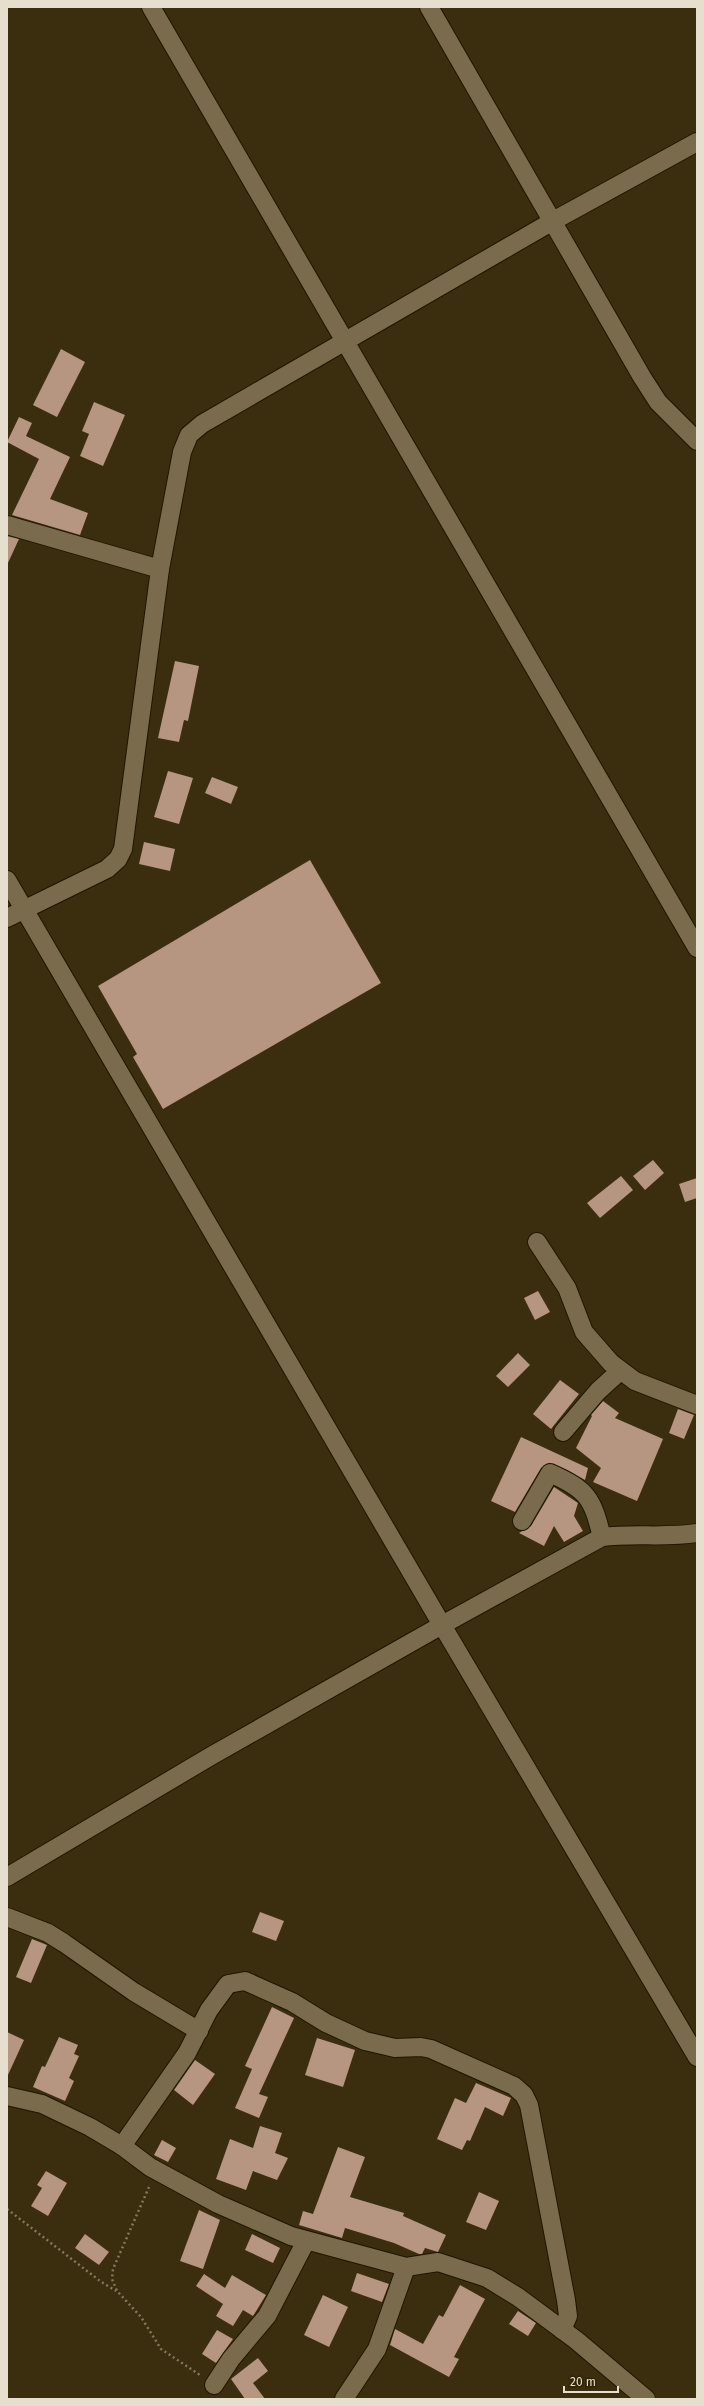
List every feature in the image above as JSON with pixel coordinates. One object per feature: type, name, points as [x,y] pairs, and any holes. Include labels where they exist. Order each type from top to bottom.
[{"type":"street","points":[[152,7],[344,341],[697,948]]},
{"type":"street","points":[[429,7],[658,402],[697,441]]},
{"type":"street","points":[[7,918],[24,908],[107,869],[118,859],[123,849],[160,569],[182,452],[189,435],[202,424],[344,341],[553,221],[697,142]]},
{"type":"street","points":[[7,525],[160,569]]},
{"type":"street","points":[[7,880],[442,1625],[697,2057]]},
{"type":"street","points":[[537,1242],[567,1288],[584,1332],[620,1371],[636,1381],[697,1405]]},
{"type":"street","points":[[563,1432],[578,1413],[620,1371]]},
{"type":"street","points":[[522,1520],[550,1473],[572,1484],[591,1500],[602,1538]]},
{"type":"street","points":[[7,1877],[211,1756],[442,1625],[602,1538],[620,1535],[669,1535],[697,1533]]},
{"type":"street","points":[[7,1917],[48,1933],[134,1992],[199,2031]]},
{"type":"street","points":[[122,2146],[187,2053],[209,2010],[228,1984],[245,1981],[292,2002],[326,2023],[365,2041],[395,2048],[421,2047],[431,2049],[519,2090],[524,2095],[529,2106],[566,2300],[568,2316],[562,2330]]},
{"type":"street","points":[[7,2096],[42,2104],[122,2146],[157,2171],[218,2204],[306,2241],[406,2267],[438,2262],[473,2272],[518,2297],[562,2330],[646,2399]]},
{"type":"street","points":[[214,2385],[231,2359],[267,2316],[306,2241]]},
{"type":"street","points":[[344,2399],[377,2349],[406,2267]]},
{"type":"path","points":[[117,2291],[112,2279],[113,2269],[157,2171]]},
{"type":"path","points":[[7,2208],[94,2277],[117,2291],[141,2317],[161,2348],[214,2385]]},
{"type":"building","points":[[61,349],[85,362],[57,417],[33,405]]},
{"type":"building","points":[[94,402],[125,415],[103,466],[80,456],[89,434],[82,431]]},
{"type":"building","points":[[19,417],[32,423],[26,436],[70,457],[50,499],[88,513],[80,535],[12,515],[39,459],[7,442]]},
{"type":"building","points":[[7,536],[19,539],[7,565]]},
{"type":"building","points":[[175,661],[199,666],[188,721],[184,720],[179,742],[158,738]]},
{"type":"building","points":[[168,771],[193,778],[179,824],[154,817]]},
{"type":"building","points":[[212,777],[238,787],[231,804],[205,793]]},
{"type":"building","points":[[144,842],[175,849],[170,871],[139,864]]},
{"type":"building","points":[[310,860],[381,983],[163,1109],[133,1057],[137,1054],[98,986]]},
{"type":"building","points":[[653,1160],[664,1173],[645,1190],[633,1176]]},
{"type":"building","points":[[621,1176],[633,1190],[600,1218],[587,1203]]},
{"type":"building","points":[[697,1178],[697,1198],[685,1202],[679,1184]]},
{"type":"building","points":[[538,1291],[550,1312],[535,1320],[524,1298]]},
{"type":"building","points":[[518,1353],[530,1365],[508,1387],[496,1376]]},
{"type":"building","points":[[560,1380],[579,1394],[551,1429],[533,1414]]},
{"type":"building","points":[[603,1401],[619,1413],[615,1418],[663,1439],[637,1501],[593,1482],[601,1468],[576,1448],[592,1416],[591,1415]]},
{"type":"building","points":[[678,1409],[694,1415],[684,1439],[669,1433]]},
{"type":"building","points":[[521,1437],[588,1468],[585,1480],[567,1470],[549,1463],[541,1468],[515,1512],[491,1501]]},
{"type":"building","points":[[554,1487],[578,1503],[574,1516],[583,1531],[564,1542],[554,1526],[544,1546],[519,1533],[531,1526]]},
{"type":"building","points":[[260,1912],[284,1921],[276,1941],[252,1932]]},
{"type":"building","points":[[32,1939],[47,1945],[31,1983],[16,1977]]},
{"type":"building","points":[[272,2007],[294,2018],[259,2094],[268,2097],[259,2118],[235,2108],[252,2069],[245,2066]]},
{"type":"building","points":[[7,2032],[24,2040],[7,2077]]},
{"type":"building","points":[[59,2037],[78,2045],[74,2054],[79,2056],[69,2078],[74,2081],[65,2101],[33,2087],[42,2066],[45,2067]]},
{"type":"building","points":[[317,2038],[355,2050],[343,2087],[305,2075]]},
{"type":"building","points":[[195,2060],[215,2074],[193,2105],[174,2090]]},
{"type":"building","points":[[476,2083],[511,2098],[503,2116],[485,2107],[470,2141],[467,2140],[462,2150],[437,2139],[455,2098],[466,2103]]},
{"type":"building","points":[[260,2126],[282,2133],[275,2153],[288,2158],[277,2180],[253,2171],[246,2190],[216,2179],[230,2139],[253,2148]]},
{"type":"building","points":[[162,2140],[176,2148],[168,2162],[154,2155]]},
{"type":"building","points":[[338,2147],[365,2157],[350,2197],[404,2213],[403,2216],[446,2235],[438,2252],[425,2248],[422,2254],[419,2254],[394,2243],[345,2228],[342,2238],[299,2225],[303,2211],[313,2214]]},
{"type":"building","points":[[46,2171],[67,2183],[48,2216],[31,2206],[42,2188],[37,2185]]},
{"type":"building","points":[[479,2192],[499,2201],[486,2230],[466,2222]]},
{"type":"building","points":[[199,2210],[220,2220],[203,2269],[180,2261]]},
{"type":"building","points":[[85,2234],[109,2252],[99,2265],[75,2248]]},
{"type":"building","points":[[252,2234],[280,2248],[273,2263],[245,2250]]},
{"type":"building","points":[[357,2273],[389,2284],[382,2302],[351,2291]]},
{"type":"building","points":[[204,2274],[225,2288],[232,2275],[266,2295],[253,2316],[243,2310],[233,2326],[216,2316],[223,2304],[196,2286]]},
{"type":"building","points":[[460,2285],[485,2299],[454,2357],[459,2359],[449,2377],[390,2345],[395,2329],[423,2344],[439,2315],[443,2317]]},
{"type":"building","points":[[323,2295],[348,2307],[329,2347],[304,2335]]},
{"type":"building","points":[[518,2311],[536,2323],[528,2336],[509,2324]]},
{"type":"building","points":[[217,2330],[233,2339],[216,2363],[202,2354]]},
{"type":"building","points":[[258,2358],[268,2371],[253,2383],[265,2399],[245,2399],[231,2379]]}]
